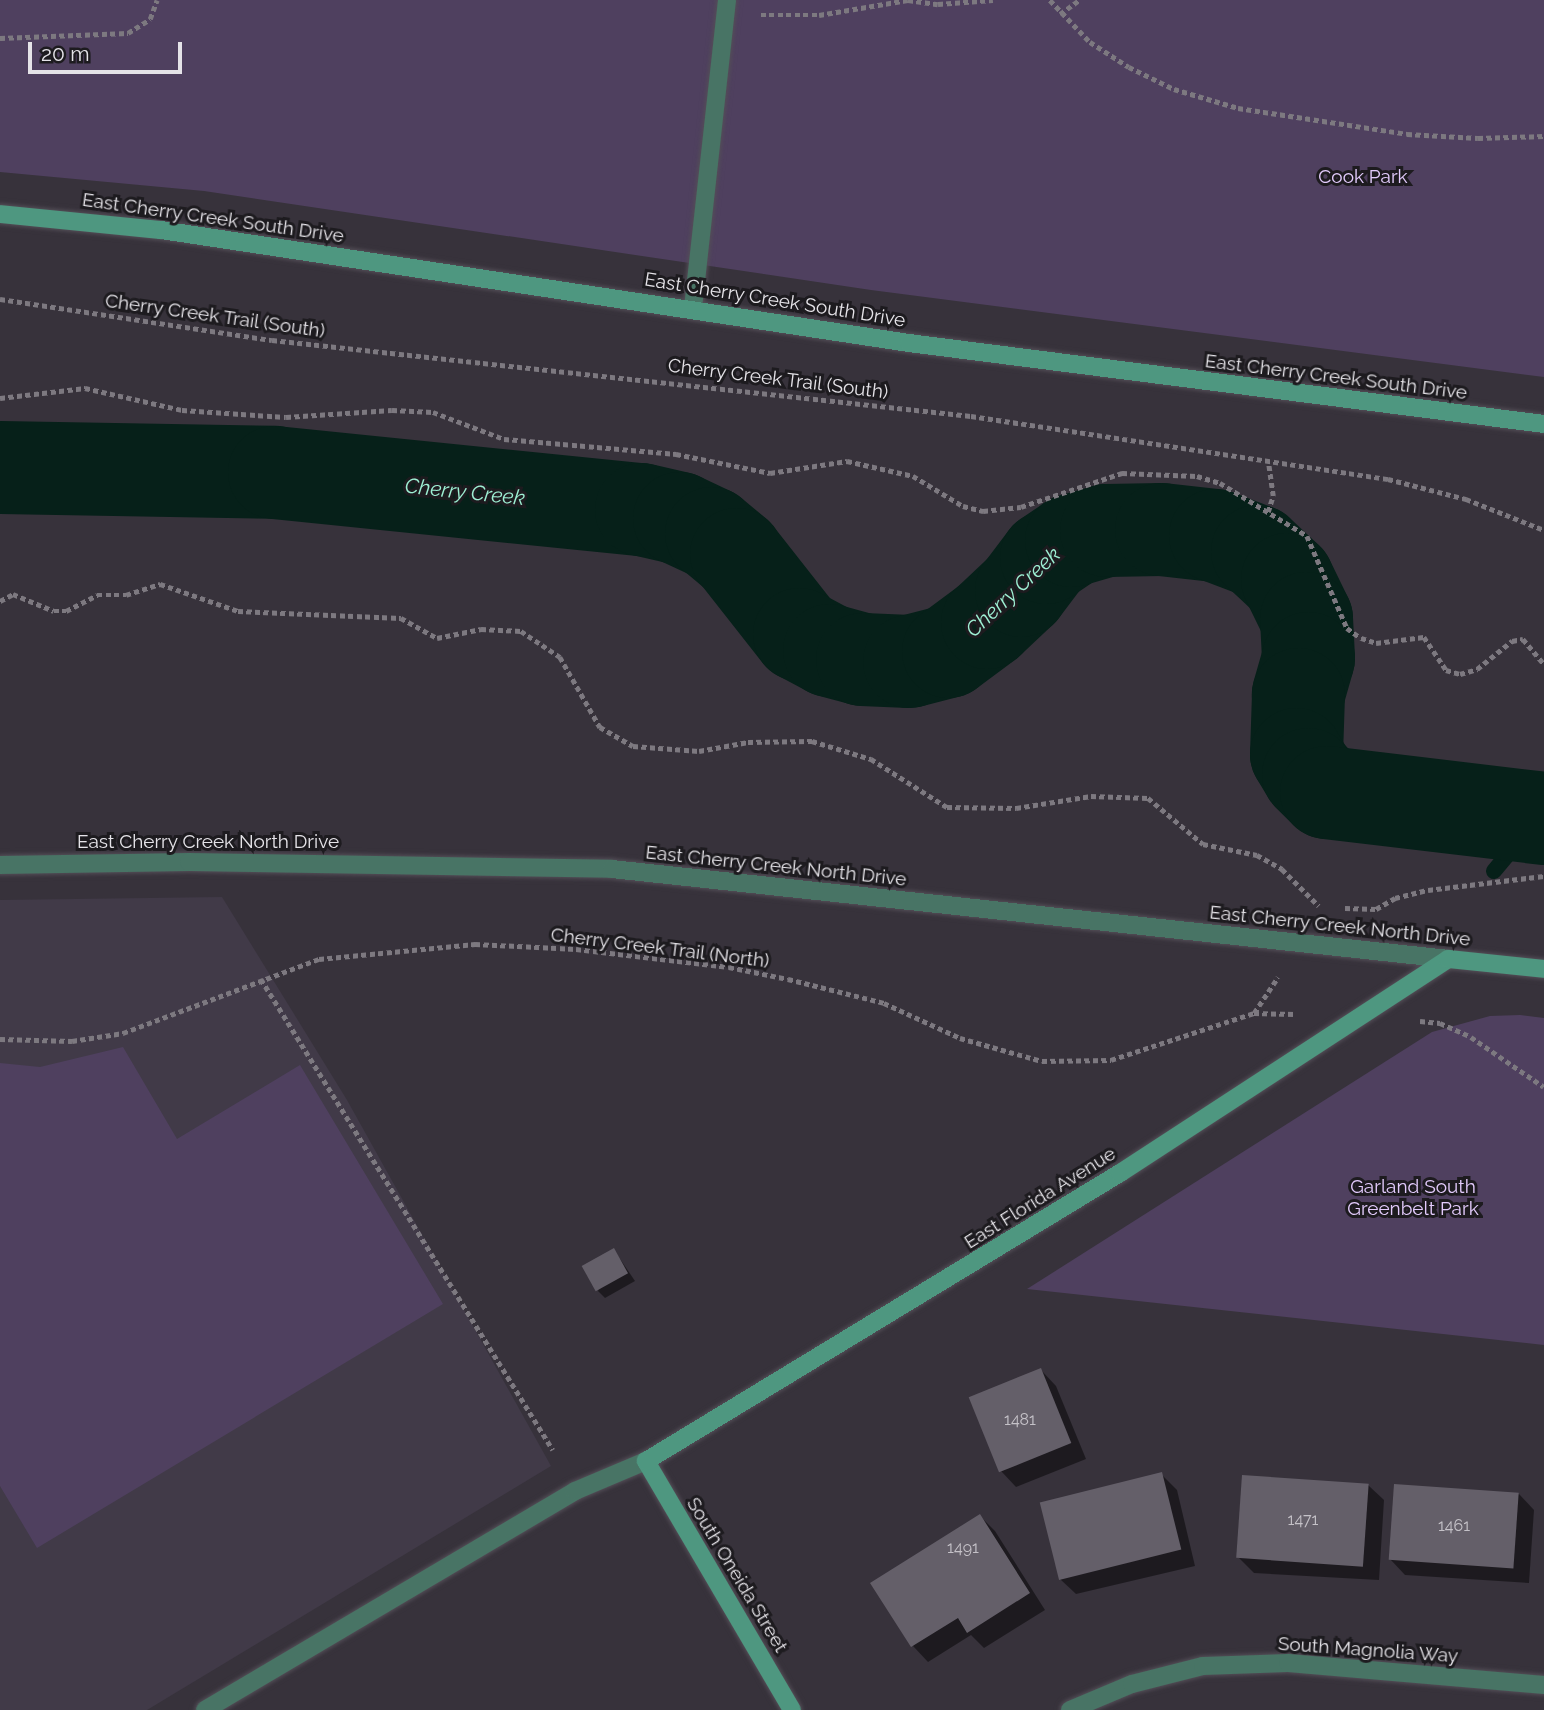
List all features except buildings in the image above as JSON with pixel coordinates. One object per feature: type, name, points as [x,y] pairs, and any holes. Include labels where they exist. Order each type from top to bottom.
[{"type":"street","points":[[693,308],[727,0]]},
{"type":"street","name":"East Cherry Creek South Drive","points":[[0,214],[161,230],[693,308],[909,343],[1544,424]]},
{"type":"street","name":"East Cherry Creek North Drive","points":[[0,865],[189,862],[612,869],[1544,970]]},
{"type":"street","name":"East Florida Avenue","points":[[646,1461],[1120,1173],[1448,959]]},
{"type":"street","points":[[205,1710],[575,1491],[646,1461]]},
{"type":"street","name":"South Oneida Street","points":[[646,1461],[792,1710]]},
{"type":"street","name":"South Magnolia Way","points":[[1070,1710],[1132,1684],[1203,1667],[1288,1663],[1544,1685]]},
{"type":"path","points":[[0,38],[128,33],[150,19],[157,0]]},
{"type":"path","points":[[726,19],[779,13],[819,15],[908,0],[938,4],[993,0]]},
{"type":"path","points":[[1050,0],[1060,14],[1090,42],[1129,67],[1174,89],[1238,108],[1407,134],[1478,138],[1544,136]]},
{"type":"path","points":[[1060,14],[1079,0]]},
{"type":"path","name":"Cherry Creek Trail (South)","points":[[0,299],[272,340],[971,416],[1388,479],[1466,499],[1544,530]]},
{"type":"path","points":[[0,398],[85,388],[182,410],[286,417],[392,410],[433,412],[505,439],[531,444],[562,441],[676,454],[770,474],[847,461],[913,477],[963,506],[983,511],[1021,507],[1122,473],[1163,471],[1220,484],[1307,536],[1347,628],[1362,638],[1376,643],[1424,637],[1446,670],[1460,674],[1476,669],[1511,641],[1523,639],[1544,664]]},
{"type":"path","points":[[1268,461],[1273,496],[1268,512]]},
{"type":"path","points":[[0,601],[13,594],[54,611],[66,611],[97,595],[126,595],[160,584],[238,611],[401,618],[437,638],[481,629],[521,631],[560,657],[600,727],[633,746],[699,751],[748,742],[812,741],[871,759],[947,807],[1016,808],[1091,796],[1149,798],[1203,844],[1257,855],[1282,869],[1318,906],[1376,909],[1395,898],[1428,890],[1544,876]]},
{"type":"path","name":"Cherry Creek Trail (North)","points":[[0,1039],[72,1041],[123,1033],[319,959],[384,949],[475,944],[576,949],[729,967],[884,1003],[1002,1053],[1080,1063],[1111,1060],[1254,1013],[1364,1016],[1440,1023],[1471,1037],[1544,1087]]},
{"type":"path","points":[[261,979],[553,1450]]},
{"type":"shaded area","points":[[222,897],[347,1100],[551,1466],[147,1710],[0,1710],[0,900]]},
{"type":"green space","name":"Cook Park","points":[[0,0],[1544,0],[1544,377],[871,290],[204,191],[0,172]]},
{"type":"green space","name":"Garland South Greenbelt Park","points":[[1520,1015],[1544,1018],[1544,1345],[1027,1289],[1432,1032],[1490,1016]]},
{"type":"green space","points":[[123,1047],[177,1139],[300,1065],[443,1304],[37,1548],[0,1486],[0,1063],[40,1067]]},
{"type":"waterway","name":"Cherry Creek","points":[[0,467],[274,472],[641,509],[679,518],[711,533],[736,554],[799,634],[829,650],[862,659],[909,661],[948,651],[987,622],[1021,590],[1046,557],[1071,540],[1106,530],[1161,529],[1215,535],[1257,551],[1287,579],[1306,618],[1308,658],[1298,694],[1296,754],[1308,774],[1326,792],[1544,818]]},
{"type":"waterway","points":[[1494,871],[1538,818]]}]
